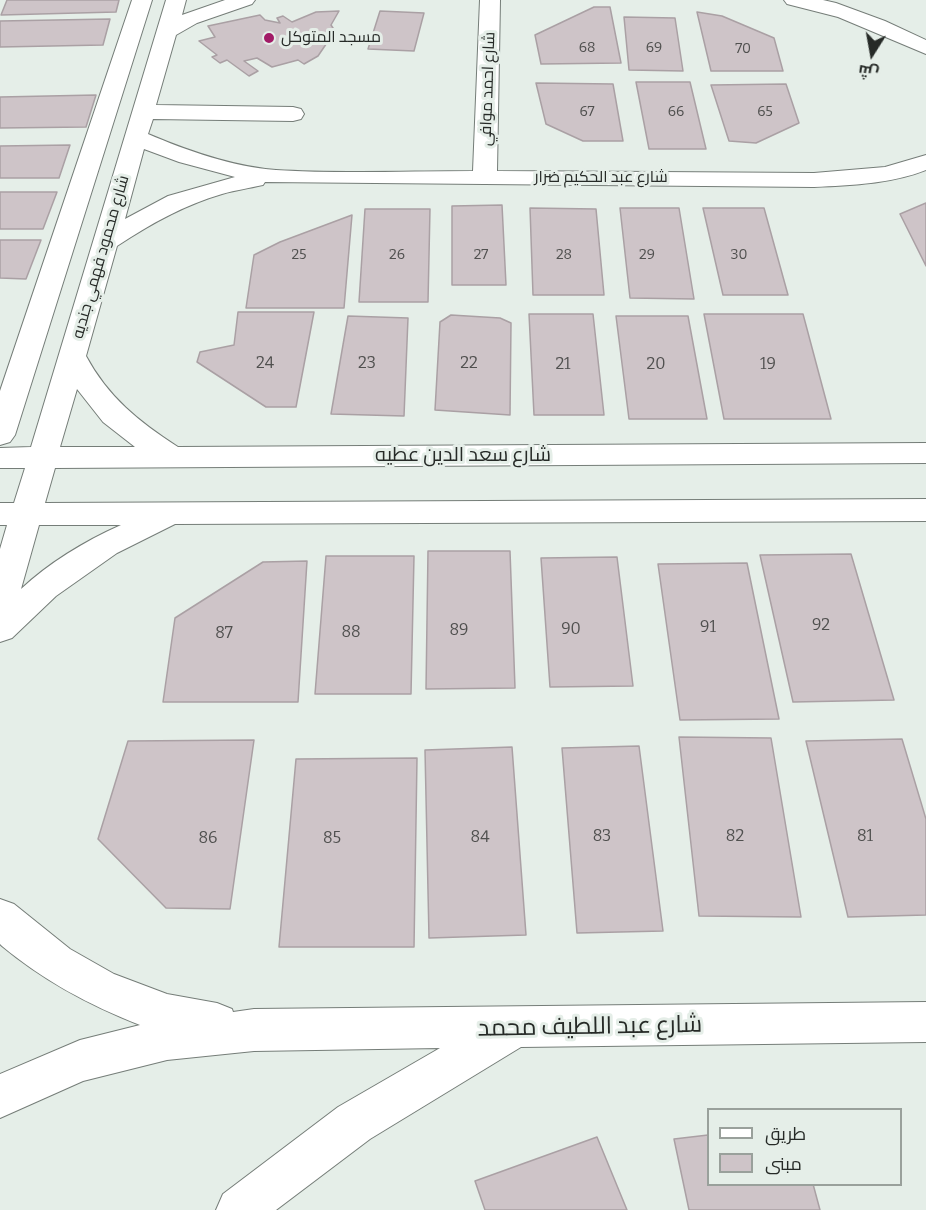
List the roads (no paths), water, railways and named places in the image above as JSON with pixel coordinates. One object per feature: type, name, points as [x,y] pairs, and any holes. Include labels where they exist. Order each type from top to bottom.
[{"type":"street","name":"شارع محمود فهمي جنديه","points":[[0,435],[142,0]]},
{"type":"street","name":"شارع محمود فهمي جنديه","points":[[0,603],[13,514],[43,458],[176,0]]},
{"type":"street","points":[[167,32],[190,19],[245,0]]},
{"type":"street","name":"شارع احمد موافي","points":[[485,178],[490,0]]},
{"type":"street","points":[[794,0],[848,13],[890,29],[926,48]]},
{"type":"street","points":[[144,112],[293,114]]},
{"type":"street","name":"شارع عبد الحكيم ضرار","points":[[136,137],[165,151],[198,162],[275,177]]},
{"type":"street","name":"شارع عبد الحكيم ضرار","points":[[106,242],[140,218],[182,198],[227,184],[275,177],[814,180],[868,177],[915,167],[926,162]]},
{"type":"street","points":[[0,378],[25,356]]},
{"type":"street","points":[[72,356],[86,384],[107,411],[137,435],[172,457]]},
{"type":"street","name":"شارع سعد الدين عطيه","points":[[0,458],[926,453]]},
{"type":"street","points":[[13,514],[926,510]]},
{"type":"street","points":[[0,629],[44,587],[106,545],[172,513]]},
{"type":"street","name":"شارع عبد اللطيف محمد","points":[[0,917],[20,938],[87,982],[166,1013],[254,1030]]},
{"type":"street","name":"شارع عبد اللطيف محمد","points":[[0,1096],[80,1061],[167,1039],[254,1030],[926,1022]]},
{"type":"street","points":[[239,1210],[354,1123],[513,1028]]},
{"type":"place","name":"مسجد المتوكل","points":[[269,38]]}]
